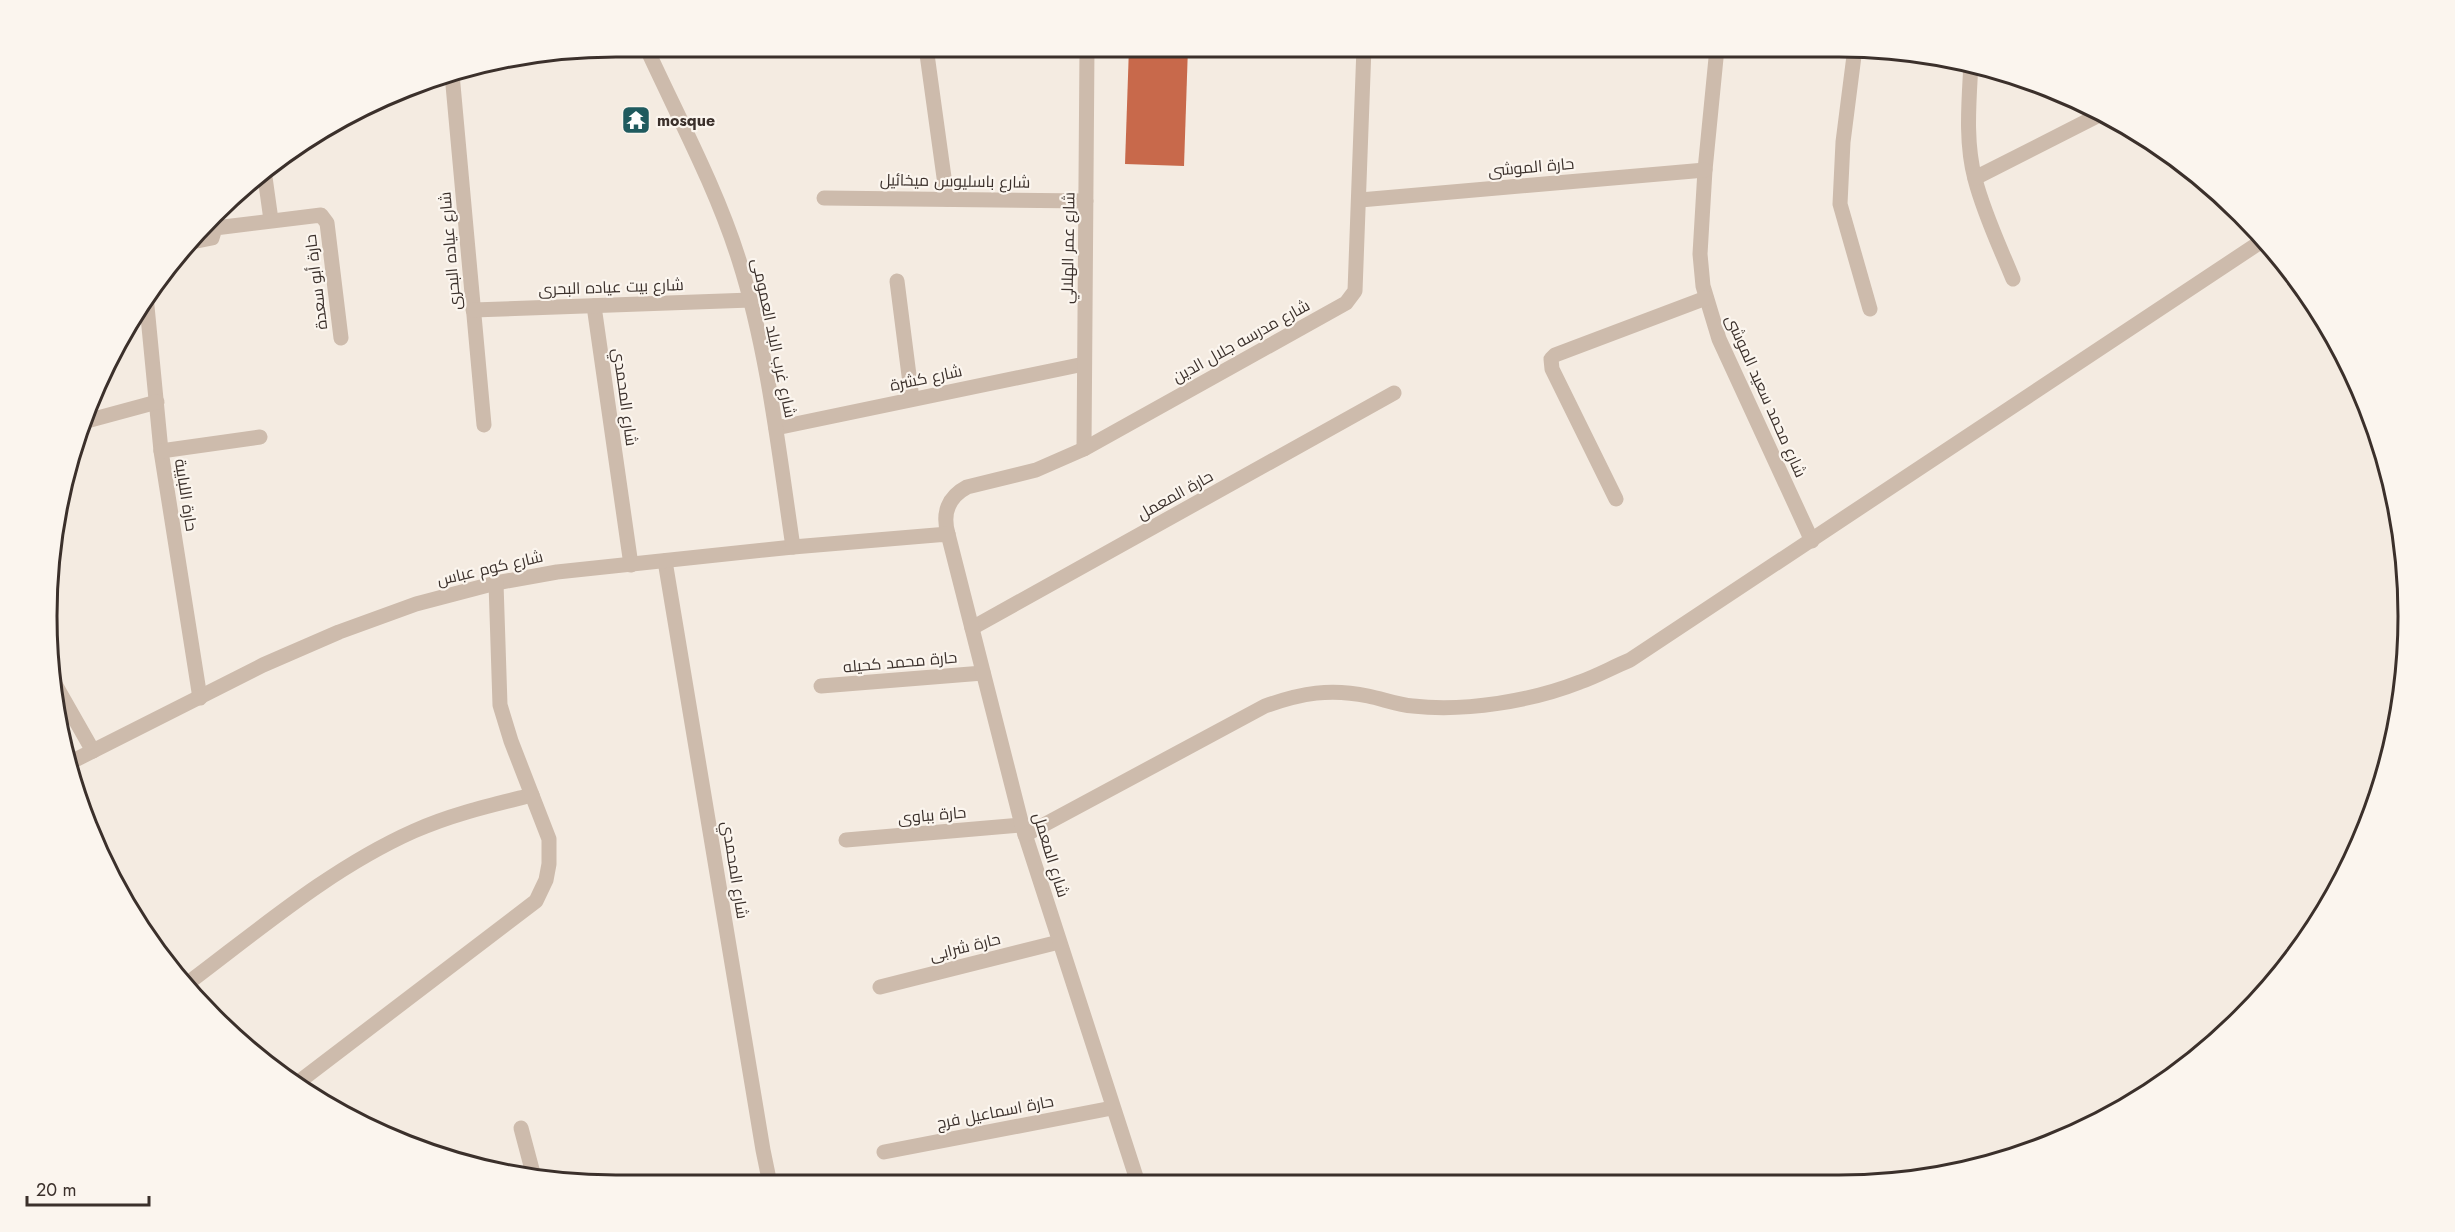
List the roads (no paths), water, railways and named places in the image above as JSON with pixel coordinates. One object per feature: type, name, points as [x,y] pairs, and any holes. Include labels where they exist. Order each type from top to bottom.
[{"type":"street","name":"شارع غرب البلد العمومى","points":[[651,57],[724,218],[751,300],[776,428],[793,547]]},
{"type":"street","points":[[927,57],[947,199]]},
{"type":"street","name":"شارع عمر الهلالي","points":[[1084,449],[1087,57]]},
{"type":"street","name":"شارع مدرسه جلال الدين","points":[[948,534],[945,511],[958,492],[967,487],[1036,470],[1084,449],[1352,298],[1355,291],[1360,200],[1364,57]]},
{"type":"street","name":"شارع محمد سعيد الموشى","points":[[1716,57],[1705,170],[1700,254],[1706,298],[1719,339],[1812,541]]},
{"type":"street","points":[[1854,57],[1843,142],[1840,204],[1870,309]]},
{"type":"street","points":[[1971,73],[1969,136],[1974,178],[1985,212],[2013,279]]},
{"type":"street","name":"شارع عياده البحرى","points":[[453,82],[484,425]]},
{"type":"street","points":[[1974,178],[2092,118]]},
{"type":"street","name":"حارة الموشى","points":[[1360,200],[1705,170]]},
{"type":"street","points":[[266,181],[271,220]]},
{"type":"street","name":"شارع باسليوس ميخائيل","points":[[824,198],[1086,201]]},
{"type":"street","name":"حارة أبو سعدة","points":[[202,241],[212,238],[215,228],[316,214],[325,218],[341,338]]},
{"type":"street","points":[[1023,830],[1266,706],[1297,694],[1332,691],[1366,695],[1413,706],[1469,706],[1525,699],[1579,683],[1630,660],[2257,245]]},
{"type":"street","points":[[897,281],[912,399]]},
{"type":"street","points":[[1616,499],[1552,369],[1551,359],[1555,355],[1706,298]]},
{"type":"street","name":"شارع بيت عياده البحرى","points":[[473,310],[751,300]]},
{"type":"street","name":"شارع المحمدي","points":[[594,306],[631,565]]},
{"type":"street","name":"حارة اللبايبة","points":[[148,311],[161,451],[200,698]]},
{"type":"street","name":"شارع كشرة","points":[[776,428],[1084,364]]},
{"type":"street","name":"حارة المعمل","points":[[972,628],[1394,393]]},
{"type":"street","points":[[93,419],[157,402]]},
{"type":"street","points":[[161,451],[260,437]]},
{"type":"street","name":"شارع كوم عباس","points":[[76,760],[263,665],[339,632],[416,604],[496,583],[556,572],[793,547],[948,534]]},
{"type":"street","name":"شارع المعمل","points":[[948,534],[1023,830],[1135,1175]]},
{"type":"street","name":"شارع المحمدي","points":[[665,561],[768,1175]]},
{"type":"street","points":[[302,1079],[536,900],[546,880],[549,864],[549,838],[511,741],[500,705],[496,583]]},
{"type":"street","name":"حارة محمد كحيله","points":[[821,686],[983,673]]},
{"type":"street","points":[[64,701],[93,751]]},
{"type":"street","points":[[192,980],[313,889],[356,862],[414,831],[468,811],[532,795]]},
{"type":"street","name":"حارة بباوى","points":[[846,840],[1023,830]]},
{"type":"street","name":"حارة شرابى","points":[[880,987],[1059,942]]},
{"type":"street","name":"حارة اسماعيل فرج","points":[[884,1152],[1112,1108]]},
{"type":"street","points":[[521,1128],[532,1168]]},
{"type":"place","name":"mosque","points":[[636,120]]}]
